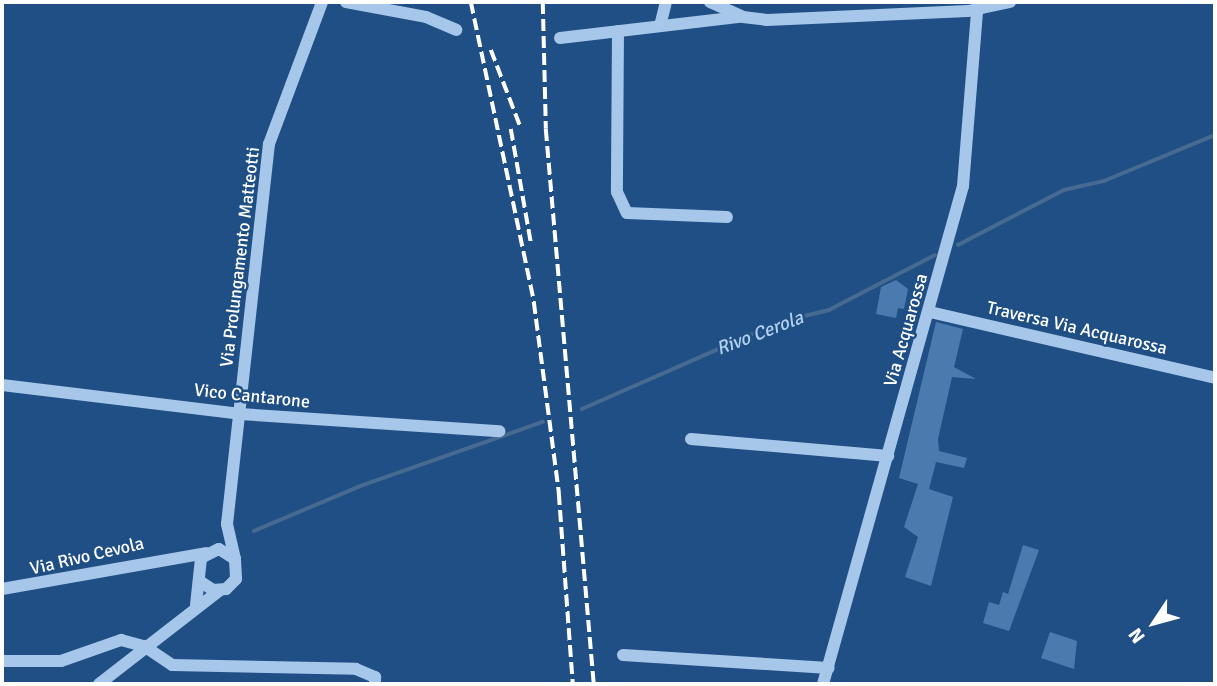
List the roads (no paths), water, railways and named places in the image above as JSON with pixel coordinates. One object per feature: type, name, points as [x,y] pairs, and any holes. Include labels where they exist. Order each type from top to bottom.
[{"type":"street","points":[[322,2],[331,2]]},
{"type":"street","name":"Via Prolungamento Matteotti","points":[[235,559],[227,524],[269,144],[322,2]]},
{"type":"street","points":[[346,2],[426,17],[456,30]]},
{"type":"street","points":[[660,26],[666,2]]},
{"type":"street","points":[[710,2],[743,17]]},
{"type":"street","points":[[560,38],[743,17],[977,11],[1010,2]]},
{"type":"street","name":"Via Acquarossa","points":[[823,684],[930,312],[963,186],[977,11]]},
{"type":"street","points":[[618,31],[617,192],[627,213],[727,217]]},
{"type":"street","name":"Traversa Via Acquarossa","points":[[930,312],[1215,378]]},
{"type":"street","name":"Vico Cantarone","points":[[2,385],[240,414],[499,431]]},
{"type":"street","points":[[691,439],[888,456]]},
{"type":"street","name":"Via Prolungamento Matteotti","points":[[196,605],[200,580],[198,564],[227,524]]},
{"type":"street","points":[[100,684],[196,605],[236,579],[235,559],[209,552]]},
{"type":"street","name":"Via Rivo Cevola","points":[[2,590],[179,554],[209,552]]},
{"type":"street","points":[[179,554],[200,580],[219,590]]},
{"type":"street","points":[[2,661],[61,661],[121,640],[144,646],[172,665],[356,670],[375,677],[375,684]]},
{"type":"street","points":[[623,655],[829,668]]},
{"type":"waterway","name":"Rivo Cerola","points":[[958,245],[1064,190],[1104,181],[1215,135]]},
{"type":"waterway","name":"Rivo Cerola","points":[[582,409],[780,322],[829,310],[935,255]]},
{"type":"waterway","name":"Rivo Cerola","points":[[254,531],[358,487],[543,422]]},
{"type":"railway","points":[[471,2],[534,302],[559,493],[573,684]]},
{"type":"railway","points":[[543,2],[546,129],[594,684]]},
{"type":"railway","points":[[491,50],[521,128]]},
{"type":"railway","points":[[511,129],[531,243]]}]
